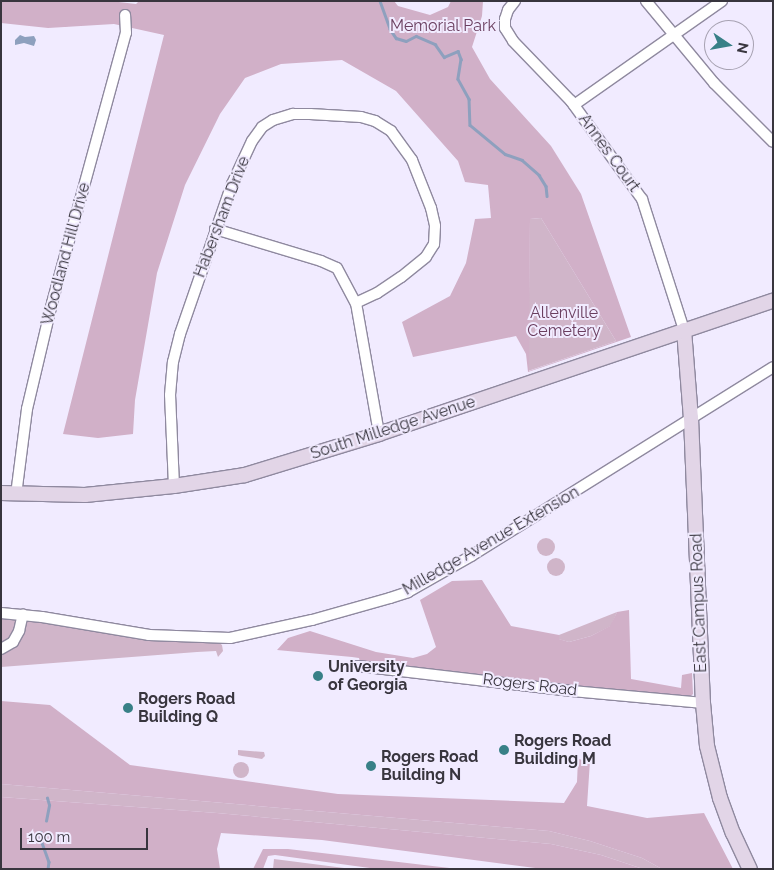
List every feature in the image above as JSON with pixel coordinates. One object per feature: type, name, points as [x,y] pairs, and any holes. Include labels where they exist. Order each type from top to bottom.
[{"type":"main road","name":"South Milledge Avenue","points":[[1,493],[16,495],[85,495],[174,486],[245,475],[379,434],[773,301]]},
{"type":"main road","name":"East Campus Road","points":[[684,330],[691,418],[703,703],[707,746],[718,791],[733,833],[750,869]]},
{"type":"street","name":"Annes Court","points":[[515,1],[508,10],[505,28],[513,41],[574,105],[642,199],[684,330]]},
{"type":"street","points":[[646,1],[714,82],[773,142]]},
{"type":"street","points":[[574,105],[675,36],[722,1]]},
{"type":"street","name":"Woodland Hill Drive","points":[[16,495],[27,409],[52,303],[126,33],[125,16]]},
{"type":"street","name":"Habersham Drive","points":[[174,486],[170,395],[173,362],[215,229],[252,141],[262,126],[273,120],[293,114],[361,117],[385,126],[402,143],[412,160],[431,208],[435,226],[434,244],[426,257],[401,277],[356,303]]},
{"type":"street","points":[[215,229],[321,261],[336,268],[356,303],[379,434]]},
{"type":"street","name":"Milledge Avenue Extension","points":[[1,612],[149,635],[230,638],[312,620],[390,598],[408,592],[471,556],[773,366]]},
{"type":"street","points":[[1,649],[13,642],[19,631],[23,614]]},
{"type":"street","name":"Rogers Road","points":[[358,666],[572,691],[703,703]]},
{"type":"green space","name":"Memorial Park","points":[[1,1],[110,1],[136,4],[139,1],[394,1],[398,6],[430,15],[448,7],[451,1],[483,1],[482,16],[472,47],[490,79],[551,146],[581,194],[631,337],[528,372],[526,354],[516,336],[413,357],[402,322],[450,296],[466,263],[475,219],[491,218],[488,185],[465,182],[458,161],[396,91],[342,60],[281,64],[245,78],[220,114],[185,185],[157,273],[135,400],[133,434],[98,438],[63,434],[164,35],[114,24],[48,28],[1,23]],"holes":[[[541,218],[616,341],[529,371],[530,219]]]},
{"type":"green space","name":"Allenville Cemetery","points":[[541,218],[616,341],[528,371],[530,219]]},
{"type":"green space","points":[[542,538],[550,538],[555,543],[553,554],[542,556],[537,551],[537,543]]},
{"type":"green space","points":[[552,558],[560,558],[565,563],[563,574],[552,576],[547,571],[547,563]]},
{"type":"green space","points":[[482,580],[511,626],[559,635],[559,639],[569,642],[591,636],[610,626],[617,612],[629,610],[631,679],[681,688],[682,675],[692,673],[693,694],[689,698],[360,662],[359,658],[277,650],[288,638],[310,631],[376,652],[413,658],[427,654],[436,647],[420,600],[452,581]]},
{"type":"green space","points":[[617,612],[611,626],[591,636],[569,642],[558,639],[559,635]]},
{"type":"green space","points":[[1,618],[19,618],[154,640],[218,642],[222,645],[223,651],[218,657],[216,651],[1,667]]},
{"type":"green space","points":[[1,701],[50,705],[130,765],[338,794],[564,803],[577,782],[578,759],[590,761],[587,806],[647,818],[704,813],[733,869],[662,869],[642,858],[590,841],[549,831],[1,784]]},
{"type":"green space","points":[[238,750],[264,752],[265,756],[262,759],[242,756],[238,755]]},
{"type":"green space","points":[[241,762],[249,770],[241,778],[233,770]]},
{"type":"green space","points":[[1,784],[549,831],[590,841],[642,858],[662,869],[643,869],[601,855],[551,844],[217,813],[1,797]]},
{"type":"green space","points":[[1,797],[217,813],[551,844],[601,855],[643,869],[543,869],[322,840],[221,833],[217,849],[220,869],[1,869]]},
{"type":"green space","points":[[263,849],[288,849],[458,869],[377,869],[275,855],[268,856],[263,869],[253,869]]},
{"type":"green space","points":[[274,859],[352,869],[273,869]]},
{"type":"water","points":[[20,35],[25,37],[34,36],[36,40],[34,46],[24,43],[15,45],[15,40]]},
{"type":"waterway","points":[[380,1],[390,29],[396,38],[406,41],[416,36],[435,44],[444,57],[458,51],[461,59],[458,79],[469,99],[470,125],[505,154],[522,160],[539,175],[546,186],[547,196]]},
{"type":"waterway","points":[[46,821],[49,805],[47,798]]},
{"type":"waterway","points":[[41,832],[41,840],[49,862],[48,869]]},
{"type":"place","name":"University of Georgia","points":[[318,676]]},
{"type":"place","name":"Rogers Road Building Q","points":[[128,708]]},
{"type":"place","name":"Rogers Road Building M","points":[[504,750]]},
{"type":"place","name":"Rogers Road Building N","points":[[371,766]]}]
